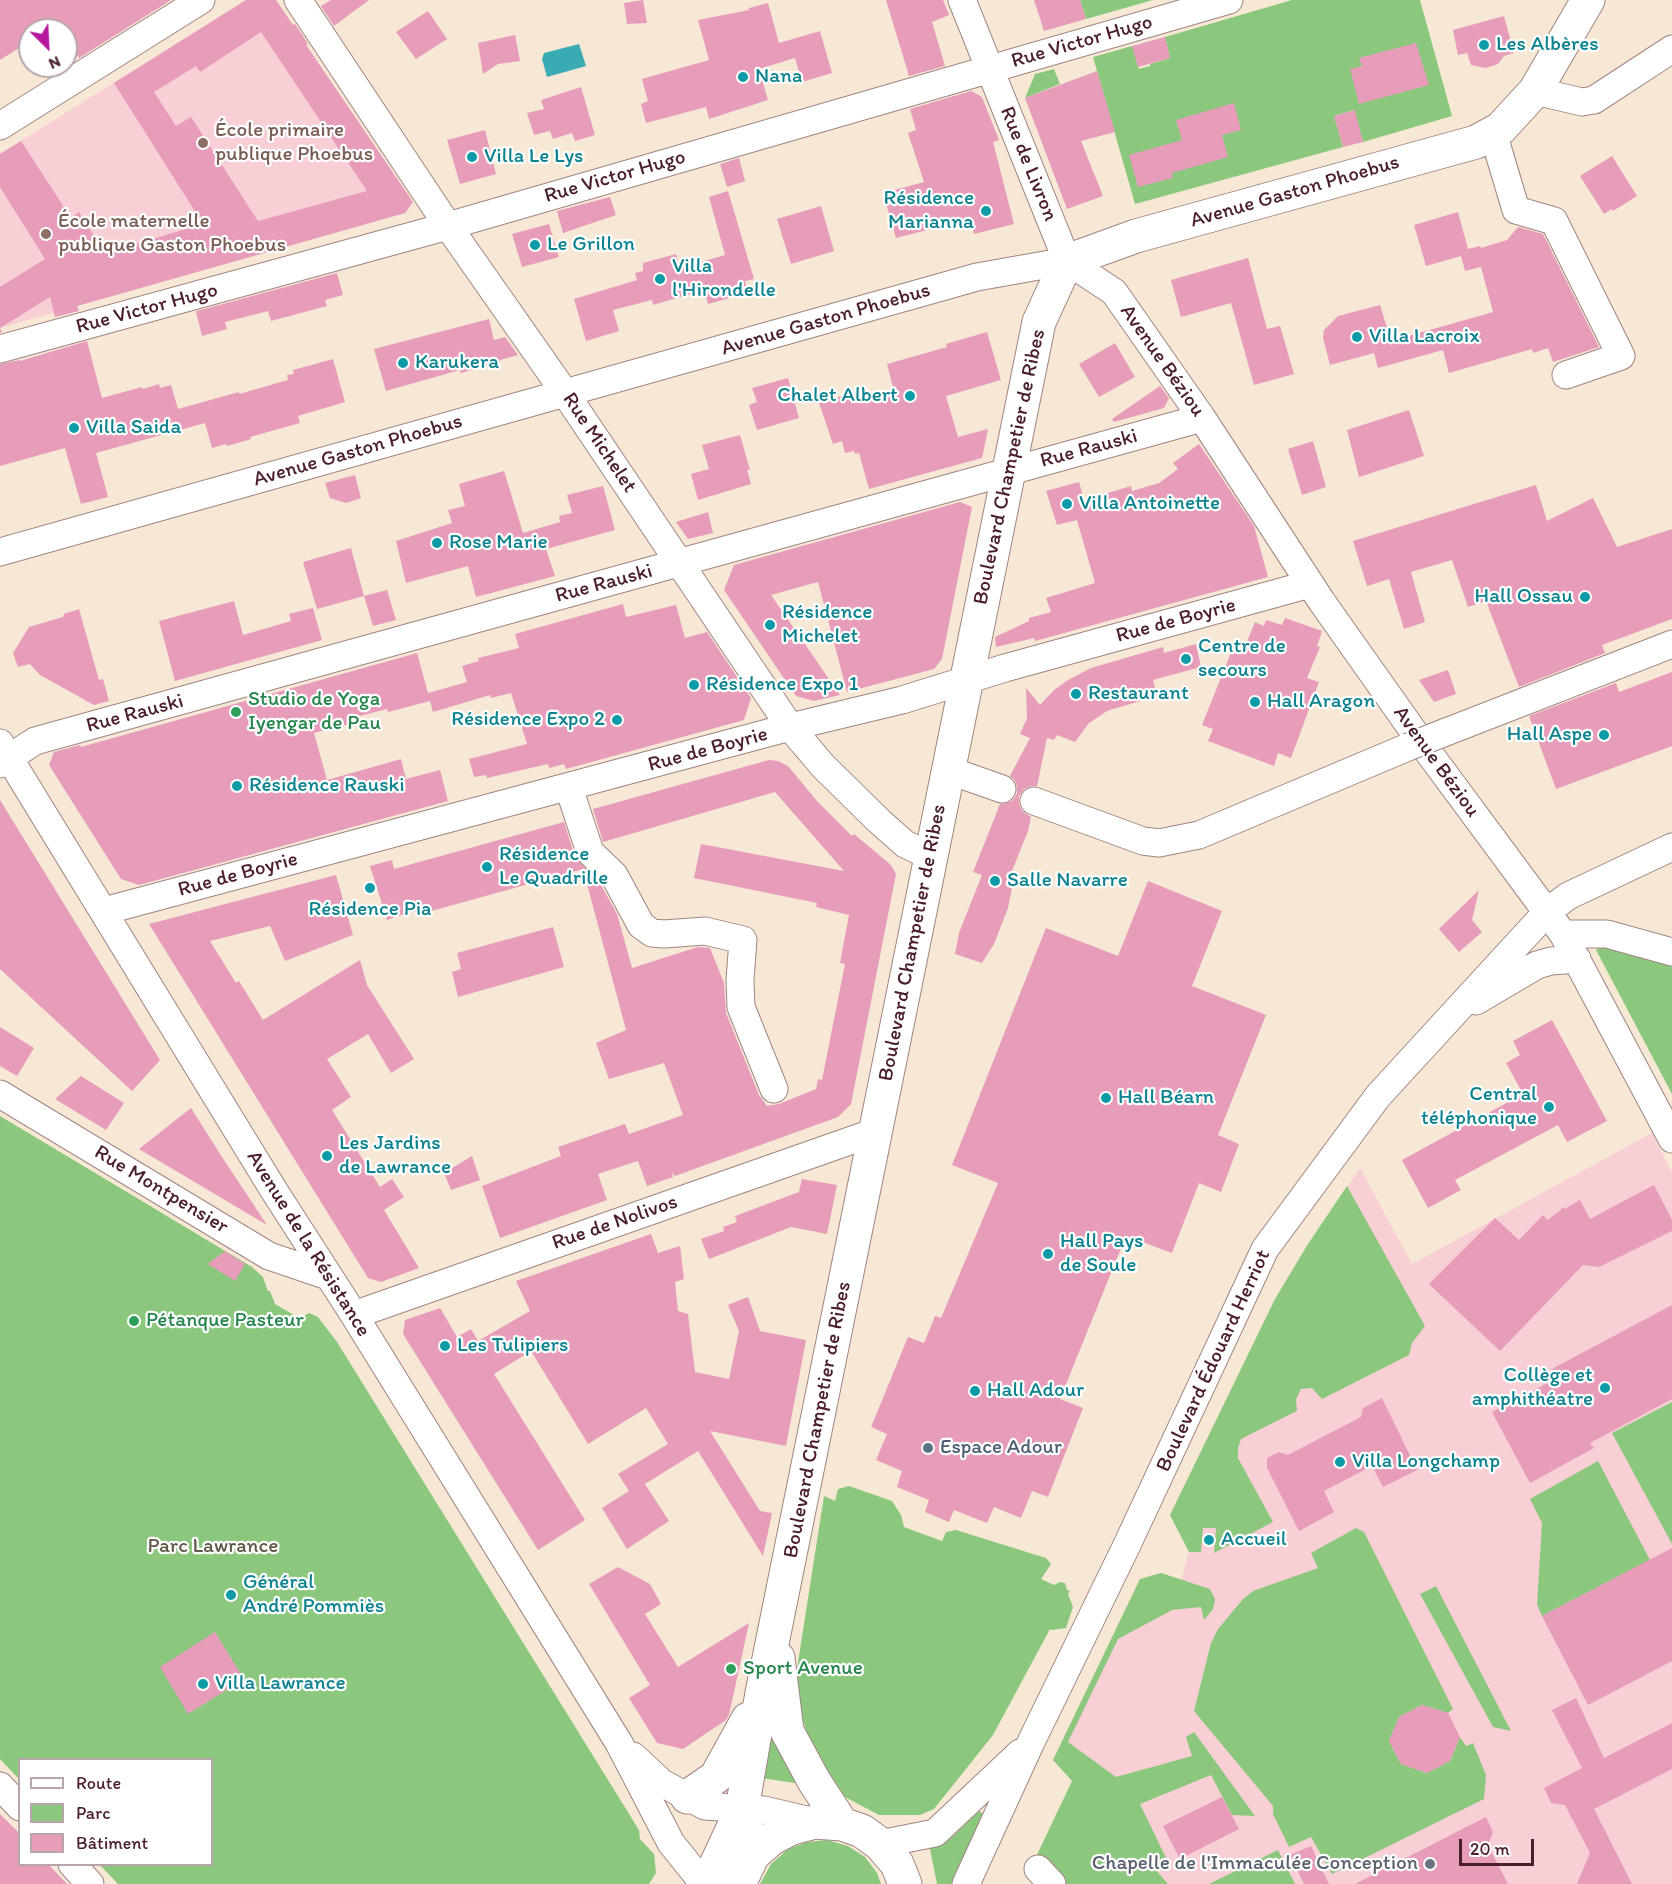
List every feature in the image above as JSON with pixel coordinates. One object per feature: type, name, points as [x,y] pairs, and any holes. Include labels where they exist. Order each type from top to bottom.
[{"type":"main road","name":"Avenue Gaston Phoebus","points":[[1067,261],[1136,236],[1476,142],[1500,129],[1535,91],[1588,0]]},
{"type":"main road","name":"Boulevard Champetier de Ribes","points":[[747,1867],[742,1809],[762,1693],[1038,322],[1067,261]]},
{"type":"main road","name":"Boulevard Champetier de Ribes","points":[[775,1630],[787,1731],[814,1780],[828,1823]]},
{"type":"main road","points":[[687,1797],[716,1778],[762,1693]]},
{"type":"main road","points":[[707,1884],[742,1809]]},
{"type":"main road","points":[[707,1884],[747,1867],[771,1839],[792,1828],[828,1823],[862,1831],[880,1844],[897,1864],[905,1884]]},
{"type":"street","points":[[0,126],[201,0]]},
{"type":"street","name":"Rue Michelet","points":[[298,0],[448,226],[565,393],[790,727],[823,766],[879,821],[905,844],[930,856]]},
{"type":"street","name":"Rue de Livron","points":[[962,0],[1067,261]]},
{"type":"street","name":"Rue Victor Hugo","points":[[0,349],[448,226],[1229,0]]},
{"type":"street","points":[[1535,91],[1582,102],[1594,100],[1672,49]]},
{"type":"street","points":[[1493,133],[1516,210],[1554,221],[1621,357],[1566,375]]},
{"type":"street","name":"Avenue Gaston Phoebus","points":[[0,552],[977,277],[1067,261]]},
{"type":"street","name":"Avenue Béziou","points":[[1067,261],[1114,292],[1202,418],[1310,584],[1426,749],[1563,934],[1672,1139]]},
{"type":"street","name":"Rue Rauski","points":[[3,755],[35,741],[1202,418]]},
{"type":"street","name":"Rue de Boyrie","points":[[104,911],[790,727],[910,698],[1310,584]]},
{"type":"street","points":[[1034,801],[1143,841],[1159,843],[1198,835],[1408,747],[1672,644]]},
{"type":"street","name":"Avenue de la Résistance","points":[[3,755],[104,911],[273,1189],[354,1315],[619,1743],[671,1843],[707,1884]]},
{"type":"street","points":[[948,770],[1002,789]]},
{"type":"street","points":[[568,788],[590,852],[614,875],[641,925],[652,933],[705,931],[743,940],[740,980],[741,1007],[774,1089]]},
{"type":"street","name":"Boulevard Édouard Herriot","points":[[966,1884],[1265,1249],[1378,1096],[1546,912],[1568,896],[1672,847]]},
{"type":"street","points":[[1563,934],[1607,934],[1672,952]]},
{"type":"street","name":"Boulevard Édouard Herriot","points":[[1452,1015],[1537,965],[1551,961],[1577,959]]},
{"type":"street","name":"Rue Montpensier","points":[[0,1094],[269,1256],[328,1276]]},
{"type":"street","name":"Rue de Nolivos","points":[[354,1315],[875,1132]]},
{"type":"street","name":"Boulevard Édouard Herriot","points":[[880,1844],[935,1833],[1031,1742]]},
{"type":"street","name":"Avenue de la Résistance","points":[[619,1743],[662,1783],[705,1806],[764,1810],[828,1823]]},
{"type":"street","points":[[0,1786],[18,1805]]},
{"type":"street","points":[[74,1866],[90,1884]]},
{"type":"shaded area","name":"École primaire publique Phoebus","points":[[246,0],[276,0],[413,203],[405,213],[0,328],[0,154]]},
{"type":"shaded area","points":[[1652,1133],[1672,1173],[1672,1884],[1168,1884],[1053,1760],[1140,1579],[1161,1573],[1181,1580],[1189,1552],[1170,1515],[1275,1299],[1308,1244],[1360,1168],[1412,1264]]},
{"type":"green space","points":[[1080,0],[1153,0],[1086,19]]},
{"type":"green space","points":[[1292,0],[1420,0],[1452,116],[1363,142],[1354,110],[1334,116],[1343,147],[1135,204],[1093,57],[1132,46],[1139,69],[1150,66],[1150,64],[1170,58],[1165,37]]},
{"type":"green space","points":[[1054,69],[1060,84],[1025,98],[1035,74]]},
{"type":"green space","points":[[1603,945],[1672,963],[1672,1094],[1596,950]]},
{"type":"green space","name":"Parc Lawrance","points":[[0,1116],[252,1267],[263,1277],[275,1304],[294,1315],[302,1317],[309,1313],[318,1317],[337,1342],[639,1830],[640,1839],[654,1854],[656,1873],[649,1884],[118,1884],[101,1866],[213,1866],[213,1758],[18,1758],[18,1778],[0,1759]]},
{"type":"green space","points":[[1347,1186],[1425,1326],[1412,1343],[1409,1355],[1322,1399],[1312,1388],[1301,1389],[1296,1399],[1297,1411],[1241,1439],[1238,1458],[1273,1522],[1214,1553],[1216,1528],[1203,1528],[1201,1552],[1189,1552],[1170,1515],[1275,1299]]},
{"type":"green space","points":[[1672,1402],[1672,1544],[1612,1433]]},
{"type":"green space","points":[[1598,1461],[1650,1560],[1542,1616],[1537,1604],[1542,1523],[1530,1499]]},
{"type":"green space","points":[[849,1486],[892,1501],[901,1515],[904,1527],[942,1541],[946,1532],[956,1530],[1046,1558],[1051,1564],[1041,1579],[1054,1585],[1060,1582],[1065,1583],[1067,1590],[1070,1591],[1068,1594],[1073,1607],[1066,1628],[1050,1629],[993,1735],[934,1809],[920,1815],[879,1815],[845,1797],[809,1741],[794,1688],[824,1496],[835,1501],[838,1489]]},
{"type":"green space","points":[[1356,1528],[1364,1532],[1453,1709],[1448,1713],[1422,1705],[1399,1717],[1389,1741],[1401,1764],[1427,1773],[1450,1761],[1460,1737],[1466,1746],[1473,1743],[1486,1775],[1484,1799],[1332,1874],[1311,1837],[1289,1847],[1273,1814],[1273,1806],[1194,1711],[1211,1643],[1218,1629],[1243,1599],[1253,1591],[1318,1568],[1311,1553]]},
{"type":"green space","points":[[1161,1573],[1210,1589],[1215,1599],[1213,1609],[1204,1620],[1201,1607],[1172,1610],[1118,1639],[1068,1742],[1116,1777],[1192,1756],[1186,1737],[1194,1732],[1255,1816],[1232,1815],[1211,1775],[1140,1804],[1167,1860],[1154,1868],[1168,1884],[1059,1884],[1035,1859],[1072,1781],[1053,1760],[1140,1579]]},
{"type":"green space","points":[[1436,1586],[1511,1731],[1493,1727],[1420,1594]]},
{"type":"green space","points":[[766,1726],[801,1784],[761,1778]]},
{"type":"green space","points":[[979,1811],[985,1815],[952,1884],[937,1884],[930,1849],[952,1837]]},
{"type":"green space","points":[[827,1840],[848,1846],[865,1857],[877,1873],[881,1884],[760,1884],[771,1864],[788,1849],[807,1842]]},
{"type":"green space","points":[[1278,1850],[1295,1884],[1209,1884]]},
{"type":"water","points":[[579,44],[586,66],[547,77],[542,59],[544,53]]},
{"type":"building","points":[[0,0],[171,0],[79,58],[78,18],[18,18],[18,49],[0,60]]},
{"type":"building","points":[[246,0],[276,0],[293,25],[295,24],[308,44],[306,45],[413,202],[405,213],[77,306],[79,311],[55,317],[50,297],[0,328],[0,287],[45,259],[0,187],[0,154],[21,141],[71,218],[79,212],[105,253],[203,224],[114,83]],"holes":[[[261,32],[367,191],[258,221],[191,117],[176,126],[154,92],[196,66],[200,72]]]},
{"type":"building","points":[[331,0],[369,0],[334,26],[321,6]]},
{"type":"building","points":[[643,0],[647,23],[627,24],[624,3]]},
{"type":"building","points":[[886,0],[943,0],[949,15],[932,22],[945,66],[909,76]]},
{"type":"building","points":[[1034,0],[1080,0],[1086,19],[1044,31]]},
{"type":"building","points":[[768,3],[779,43],[820,31],[832,73],[802,82],[795,58],[759,69],[768,100],[709,119],[706,107],[646,123],[641,104],[648,101],[642,79],[709,60],[698,20],[749,10],[749,8]]},
{"type":"building","points":[[428,11],[447,39],[416,59],[396,32]]},
{"type":"building","name":"Les Albères","points":[[1504,16],[1514,53],[1504,56],[1498,64],[1486,68],[1471,65],[1467,53],[1458,55],[1453,30]]},
{"type":"building","points":[[515,35],[520,61],[498,64],[483,74],[478,43]]},
{"type":"building","points":[[1165,37],[1170,58],[1138,67],[1132,46]]},
{"type":"building","points":[[1416,43],[1429,85],[1359,104],[1350,69],[1362,66],[1359,58]]},
{"type":"building","points":[[1097,71],[1115,132],[1081,141],[1103,196],[1067,209],[1025,98]]},
{"type":"building","points":[[581,87],[595,135],[575,141],[572,133],[553,139],[550,131],[534,135],[527,113],[544,109],[541,100]]},
{"type":"building","points":[[971,91],[982,97],[999,140],[993,142],[1014,224],[974,234],[970,219],[896,238],[883,193],[924,182],[908,133],[916,130],[910,109]]},
{"type":"building","points":[[1234,103],[1241,130],[1222,135],[1228,157],[1172,173],[1173,178],[1138,187],[1129,155],[1182,140],[1176,120]]},
{"type":"building","points":[[1355,110],[1363,142],[1343,147],[1334,116]]},
{"type":"building","name":"Villa Le Lys","points":[[485,130],[496,174],[460,184],[447,140]]},
{"type":"building","points":[[1612,156],[1637,196],[1604,214],[1580,176]]},
{"type":"building","points":[[739,158],[745,181],[727,187],[720,164]]},
{"type":"building","points":[[728,191],[754,279],[745,281],[748,293],[708,304],[704,290],[653,305],[652,300],[613,310],[619,331],[586,341],[574,299],[637,280],[635,273],[643,271],[643,263],[676,254],[680,268],[725,255],[709,197]]},
{"type":"building","points":[[610,197],[616,215],[563,233],[557,211]]},
{"type":"building","points":[[821,206],[834,251],[791,264],[777,219]]},
{"type":"building","points":[[1458,212],[1468,249],[1480,246],[1481,248],[1507,240],[1518,227],[1543,234],[1599,347],[1553,362],[1548,348],[1533,353],[1532,349],[1449,373],[1443,350],[1378,368],[1374,353],[1330,365],[1323,338],[1324,330],[1338,316],[1380,305],[1391,341],[1493,312],[1481,267],[1465,271],[1461,256],[1426,266],[1414,225]]},
{"type":"building","name":"Le Grillon","points":[[549,224],[559,257],[522,267],[512,234]]},
{"type":"building","points":[[1248,258],[1267,329],[1280,326],[1294,374],[1254,385],[1231,303],[1181,317],[1171,280]]},
{"type":"building","points":[[337,273],[343,295],[325,300],[327,306],[271,321],[268,311],[225,322],[227,329],[202,336],[197,311]]},
{"type":"building","points":[[489,319],[494,340],[505,337],[518,355],[461,373],[460,370],[386,391],[374,349]]},
{"type":"building","points":[[987,332],[1001,380],[946,396],[958,437],[988,429],[982,458],[869,489],[859,453],[855,454],[854,451],[845,453],[842,441],[833,444],[819,403],[852,393],[855,402],[894,391],[887,364],[947,347],[946,344]]},
{"type":"building","points":[[87,341],[102,398],[142,387],[143,389],[159,384],[160,388],[171,385],[178,409],[288,380],[287,375],[294,374],[293,370],[333,359],[345,402],[298,416],[300,423],[227,446],[226,444],[212,448],[205,423],[96,453],[108,497],[81,504],[65,448],[0,466],[0,364],[20,361]]},
{"type":"building","points":[[1115,343],[1135,377],[1099,397],[1079,364]]},
{"type":"building","points":[[788,378],[799,418],[757,430],[749,405],[757,402],[752,388]]},
{"type":"building","points":[[1160,386],[1169,398],[1164,408],[1114,422],[1112,419]]},
{"type":"building","points":[[1409,410],[1424,456],[1359,477],[1347,430]]},
{"type":"building","points":[[740,435],[750,470],[747,470],[751,484],[698,500],[691,474],[709,469],[702,445]]},
{"type":"building","points":[[1313,441],[1326,487],[1302,495],[1288,449]]},
{"type":"building","points":[[1199,444],[1254,526],[1268,577],[1035,641],[1034,638],[996,647],[995,637],[1029,621],[1029,618],[1051,612],[1046,598],[1095,583],[1077,520],[1057,525],[1046,491],[1079,482],[1084,500],[1131,486],[1132,491],[1159,483],[1178,469],[1173,463]]},
{"type":"building","points":[[504,471],[523,533],[560,522],[559,516],[572,513],[567,495],[603,486],[615,530],[546,549],[555,576],[476,597],[468,566],[406,583],[396,541],[452,523],[448,510],[465,506],[459,484]]},
{"type":"building","points":[[355,475],[361,498],[346,503],[330,498],[325,483]]},
{"type":"building","points":[[1536,485],[1547,521],[1593,498],[1617,547],[1672,529],[1672,619],[1602,645],[1605,653],[1519,687],[1486,601],[1468,607],[1452,560],[1411,572],[1425,622],[1404,629],[1389,579],[1367,586],[1353,541]]},
{"type":"building","points":[[960,502],[972,507],[942,659],[934,669],[847,692],[818,582],[771,595],[840,695],[814,701],[796,696],[724,590],[734,565]]},
{"type":"building","points":[[708,512],[713,533],[688,539],[676,522]]},
{"type":"building","points":[[351,548],[364,596],[317,609],[303,562]]},
{"type":"building","points":[[387,590],[396,620],[373,626],[364,596]]},
{"type":"building","points":[[234,601],[243,635],[291,621],[289,614],[313,608],[322,640],[175,681],[159,621]]},
{"type":"building","points":[[623,604],[626,617],[676,605],[685,638],[707,632],[751,698],[744,720],[566,769],[564,764],[549,768],[548,764],[487,778],[486,775],[474,777],[469,759],[527,744],[511,693],[491,698],[490,695],[433,712],[430,701],[388,712],[387,709],[352,718],[353,723],[314,733],[327,780],[401,759],[406,779],[440,770],[448,801],[139,885],[121,879],[49,765],[54,752],[80,745],[81,747],[417,653],[428,693],[467,682],[462,666],[479,661],[478,658],[519,648],[515,634]]},
{"type":"building","points":[[79,609],[99,680],[103,679],[109,701],[94,705],[40,675],[30,664],[18,667],[13,653],[29,627],[63,617],[64,614]]},
{"type":"building","name":"Hall Aragon","points":[[1285,618],[1322,631],[1317,646],[1320,647],[1307,678],[1319,682],[1291,758],[1278,753],[1274,766],[1208,741],[1213,729],[1202,725],[1232,650],[1242,654],[1255,622],[1264,626],[1266,620],[1282,625]]},
{"type":"building","points":[[1196,644],[1201,667],[1153,680],[1157,696],[1107,711],[1089,723],[1075,742],[1057,735],[1054,740],[1047,738],[1037,786],[1024,789],[1019,796],[1022,811],[1031,817],[1028,831],[1006,886],[1012,888],[1008,908],[994,944],[982,963],[955,954],[959,933],[982,875],[973,872],[1000,804],[1012,801],[1017,794],[1017,786],[1010,776],[1030,738],[1020,734],[1027,718],[1026,688],[1040,705],[1054,690],[1091,668],[1163,647],[1164,653]]},
{"type":"building","points":[[1448,670],[1456,694],[1434,702],[1419,680]]},
{"type":"building","name":"Hall Aspe","points":[[1672,672],[1672,746],[1556,789],[1529,716],[1616,683],[1619,692]]},
{"type":"building","points":[[769,760],[788,766],[817,801],[852,836],[854,834],[891,865],[896,874],[851,1104],[838,1117],[675,1176],[672,1172],[673,1177],[647,1186],[638,1161],[598,1174],[607,1200],[500,1238],[482,1186],[561,1156],[558,1147],[625,1124],[629,1134],[683,1115],[664,1063],[609,1079],[596,1043],[626,1030],[583,869],[417,915],[416,912],[410,912],[387,920],[370,866],[392,860],[394,869],[564,822],[575,857],[601,885],[617,914],[632,968],[698,947],[710,948],[724,983],[726,1013],[759,1095],[767,1106],[779,1104],[816,1089],[818,1079],[822,1080],[845,964],[840,963],[849,915],[816,907],[817,903],[694,878],[701,844],[844,871],[775,792],[603,842],[593,809]]},
{"type":"building","points":[[0,800],[160,1060],[132,1091],[0,969]]},
{"type":"building","points":[[336,875],[353,935],[285,961],[270,926],[210,941],[236,983],[239,981],[263,1020],[360,960],[367,985],[414,1059],[391,1073],[368,1034],[327,1059],[351,1097],[332,1110],[380,1187],[392,1179],[404,1197],[384,1210],[419,1268],[381,1282],[368,1278],[149,924]]},
{"type":"building","points":[[1148,881],[1222,911],[1192,986],[1266,1015],[1218,1135],[1239,1144],[1221,1192],[1199,1183],[1172,1253],[1126,1236],[1060,1399],[1083,1408],[1048,1497],[1032,1491],[1021,1518],[994,1507],[987,1523],[954,1510],[949,1522],[925,1512],[929,1500],[897,1487],[902,1471],[876,1460],[887,1434],[871,1427],[908,1337],[924,1343],[935,1316],[941,1318],[998,1183],[952,1165],[1046,928],[1118,956]]},
{"type":"building","points":[[1479,890],[1472,920],[1482,932],[1459,952],[1439,929]]},
{"type":"building","points":[[553,927],[564,967],[458,997],[452,972],[461,969],[457,953]]},
{"type":"building","name":"Central téléphonique","points":[[1552,1020],[1607,1121],[1567,1142],[1558,1125],[1455,1180],[1461,1190],[1428,1208],[1402,1160],[1523,1094],[1506,1063],[1520,1055],[1513,1041]]},
{"type":"building","points":[[0,1027],[34,1048],[17,1076],[0,1066]]},
{"type":"building","points":[[81,1076],[124,1103],[106,1130],[55,1099]]},
{"type":"building","points":[[191,1108],[222,1157],[267,1225],[139,1149]]},
{"type":"building","points":[[472,1156],[480,1180],[451,1190],[444,1173]]},
{"type":"building","points":[[802,1179],[837,1185],[827,1234],[791,1227],[709,1259],[701,1239],[724,1231],[723,1227],[737,1222],[735,1216],[799,1192]]},
{"type":"building","points":[[1654,1185],[1672,1220],[1672,1231],[1599,1267],[1583,1265],[1500,1351],[1429,1284],[1495,1218],[1519,1240],[1543,1215],[1548,1220],[1564,1207],[1565,1209],[1580,1200],[1590,1219]]},
{"type":"building","points":[[651,1234],[658,1253],[680,1246],[684,1279],[675,1282],[678,1311],[688,1314],[695,1372],[729,1379],[739,1331],[728,1305],[748,1297],[760,1331],[806,1340],[786,1446],[710,1431],[760,1511],[772,1513],[763,1556],[698,1451],[645,1484],[669,1521],[627,1549],[602,1508],[629,1491],[618,1474],[668,1444],[646,1408],[588,1444],[531,1351],[494,1374],[585,1520],[538,1550],[403,1334],[405,1320],[440,1308],[457,1337],[471,1329],[478,1341],[530,1311],[516,1281]]},
{"type":"building","points":[[225,1251],[245,1264],[235,1281],[208,1264]]},
{"type":"building","name":"Collège et amphithéatre","points":[[1672,1305],[1672,1399],[1590,1443],[1594,1448],[1530,1483],[1492,1412],[1557,1378],[1552,1369]]},
{"type":"building","name":"Villa Longchamp","points":[[1382,1398],[1417,1470],[1383,1487],[1372,1466],[1324,1491],[1334,1512],[1299,1531],[1267,1468],[1267,1458],[1279,1452],[1288,1455],[1361,1417],[1363,1408]]},
{"type":"building","points":[[1672,1548],[1672,1661],[1588,1705],[1542,1616]]},
{"type":"building","points":[[618,1567],[650,1584],[661,1604],[645,1614],[678,1667],[749,1623],[729,1715],[726,1720],[683,1749],[657,1743],[629,1698],[650,1685],[589,1584]]},
{"type":"building","name":"Villa Lawrance","points":[[215,1632],[244,1679],[188,1714],[160,1667]]},
{"type":"building","points":[[1576,1698],[1604,1758],[1672,1723],[1672,1769],[1594,1809],[1632,1884],[1577,1884],[1590,1853],[1565,1805],[1551,1803],[1544,1788],[1582,1768],[1552,1710]]},
{"type":"building","points":[[1422,1705],[1448,1713],[1460,1737],[1450,1761],[1427,1773],[1401,1764],[1389,1741],[1399,1717]]},
{"type":"building","points":[[1222,1797],[1239,1829],[1180,1859],[1163,1826]]},
{"type":"building","points":[[0,1814],[18,1832],[18,1866],[50,1866],[67,1884],[0,1884]]},
{"type":"building","points":[[1486,1817],[1493,1832],[1488,1845],[1508,1884],[1355,1884]]},
{"type":"building","points":[[1311,1846],[1329,1884],[1304,1884],[1290,1855]]},
{"type":"place","name":"Les Albères","points":[[1484,45]]},
{"type":"place","name":"Nana","points":[[743,77]]},
{"type":"place","name":"École primaire publique Phoebus","points":[[203,143]]},
{"type":"place","name":"Villa Le Lys","points":[[472,157]]},
{"type":"place","name":"Résidence Marianna","points":[[986,211]]},
{"type":"place","name":"École maternelle publique Gaston Phoebus","points":[[46,234]]},
{"type":"place","name":"Le Grillon","points":[[535,245]]},
{"type":"place","name":"Villa l'Hirondelle","points":[[660,279]]},
{"type":"place","name":"Villa Lacroix","points":[[1357,337]]},
{"type":"place","name":"Karukera","points":[[403,363]]},
{"type":"place","name":"Chalet Albert","points":[[910,396]]},
{"type":"place","name":"Villa Saida","points":[[74,428]]},
{"type":"place","name":"Villa Antoinette","points":[[1067,504]]},
{"type":"place","name":"Rose Marie","points":[[437,543]]},
{"type":"place","name":"Hall Ossau","points":[[1585,597]]},
{"type":"place","name":"Résidence Michelet","points":[[770,625]]},
{"type":"place","name":"Centre de secours","points":[[1186,659]]},
{"type":"place","name":"Résidence Expo 1","points":[[694,685]]},
{"type":"place","name":"Restaurant","points":[[1076,694]]},
{"type":"place","name":"Hall Aragon","points":[[1255,702]]},
{"type":"place","name":"Studio de Yoga Iyengar de Pau","points":[[236,712]]},
{"type":"place","name":"Résidence Expo 2","points":[[617,720]]},
{"type":"place","name":"Hall Aspe","points":[[1604,735]]},
{"type":"place","name":"Résidence Rauski","points":[[237,786]]},
{"type":"place","name":"Résidence Le Quadrille","points":[[487,867]]},
{"type":"place","name":"Salle Navarre","points":[[995,881]]},
{"type":"place","name":"Résidence Pia","points":[[370,888]]},
{"type":"place","name":"Hall Béarn","points":[[1106,1098]]},
{"type":"place","name":"Central téléphonique","points":[[1549,1107]]},
{"type":"place","name":"Les Jardins de Lawrance","points":[[327,1156]]},
{"type":"place","name":"Hall Pays de Soule","points":[[1048,1254]]},
{"type":"place","name":"Pétanque Pasteur","points":[[134,1321]]},
{"type":"place","name":"Les Tulipiers","points":[[445,1346]]},
{"type":"place","name":"Collège et amphithéatre","points":[[1605,1388]]},
{"type":"place","name":"Hall Adour","points":[[975,1391]]},
{"type":"place","name":"Espace Adour","points":[[928,1448]]},
{"type":"place","name":"Villa Longchamp","points":[[1340,1462]]},
{"type":"place","name":"Accueil","points":[[1209,1540]]},
{"type":"place","name":"Général André Pommiès","points":[[231,1595]]},
{"type":"place","name":"Sport Avenue","points":[[731,1669]]},
{"type":"place","name":"Villa Lawrance","points":[[203,1684]]},
{"type":"place","name":"Chapelle de l'Immaculée Conception","points":[[1430,1864]]}]
